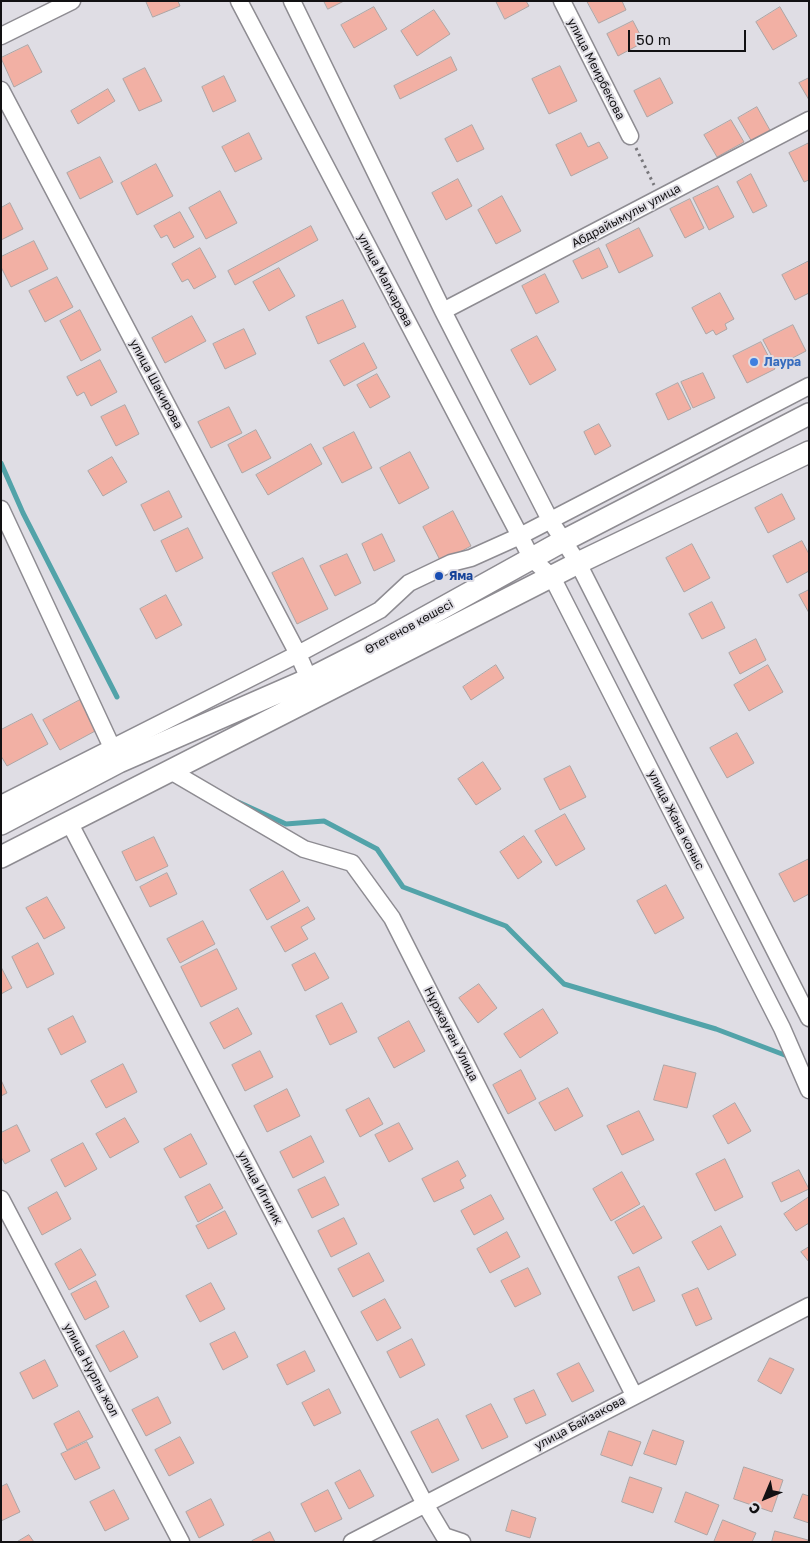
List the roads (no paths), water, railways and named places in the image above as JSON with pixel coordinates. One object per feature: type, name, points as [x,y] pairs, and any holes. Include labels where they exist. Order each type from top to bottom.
[{"type":"main road","name":"Өтегенов көшесі","points":[[1,824],[116,755],[309,679],[372,647],[563,541],[809,414]]},
{"type":"main road","name":"Өтегенов көшесі","points":[[1,857],[168,770],[552,576],[809,452]]},
{"type":"street","points":[[1,36],[72,1]]},
{"type":"street","name":"улица Малхарова","points":[[239,1],[532,559]]},
{"type":"street","points":[[292,1],[443,311],[550,520],[578,563],[809,1018]]},
{"type":"street","name":"улица Меирбекова","points":[[562,1],[630,136]]},
{"type":"street","name":"улица Шакирова","points":[[1,90],[298,654],[309,679]]},
{"type":"street","name":"Абдрайымулы улица","points":[[443,311],[809,120]]},
{"type":"street","points":[[1,804],[116,755],[380,610],[409,584],[451,564],[471,558],[520,536],[809,386]]},
{"type":"street","points":[[1,509],[7,540],[116,755]]},
{"type":"street","name":"улица Жана коныс","points":[[532,559],[552,576],[782,1028],[809,1090]]},
{"type":"street","name":"Нұржауған Улица","points":[[168,770],[304,849],[352,863],[392,918],[634,1395]]},
{"type":"street","name":"улица Игилик","points":[[69,822],[425,1504],[444,1536],[462,1542]]},
{"type":"street","name":"улица Нурлы жол","points":[[1,1199],[181,1542]]},
{"type":"street","name":"улица Байзакова","points":[[352,1542],[809,1306]]},
{"type":"waterway","points":[[1,463],[23,513],[117,697]]},
{"type":"waterway","points":[[238,802],[286,824],[324,821],[377,849],[403,887],[506,926],[564,984],[716,1029],[790,1057]]},
{"type":"place","name":"Лаура","points":[[754,362]]},
{"type":"place","name":"Яма","points":[[439,576]]}]
